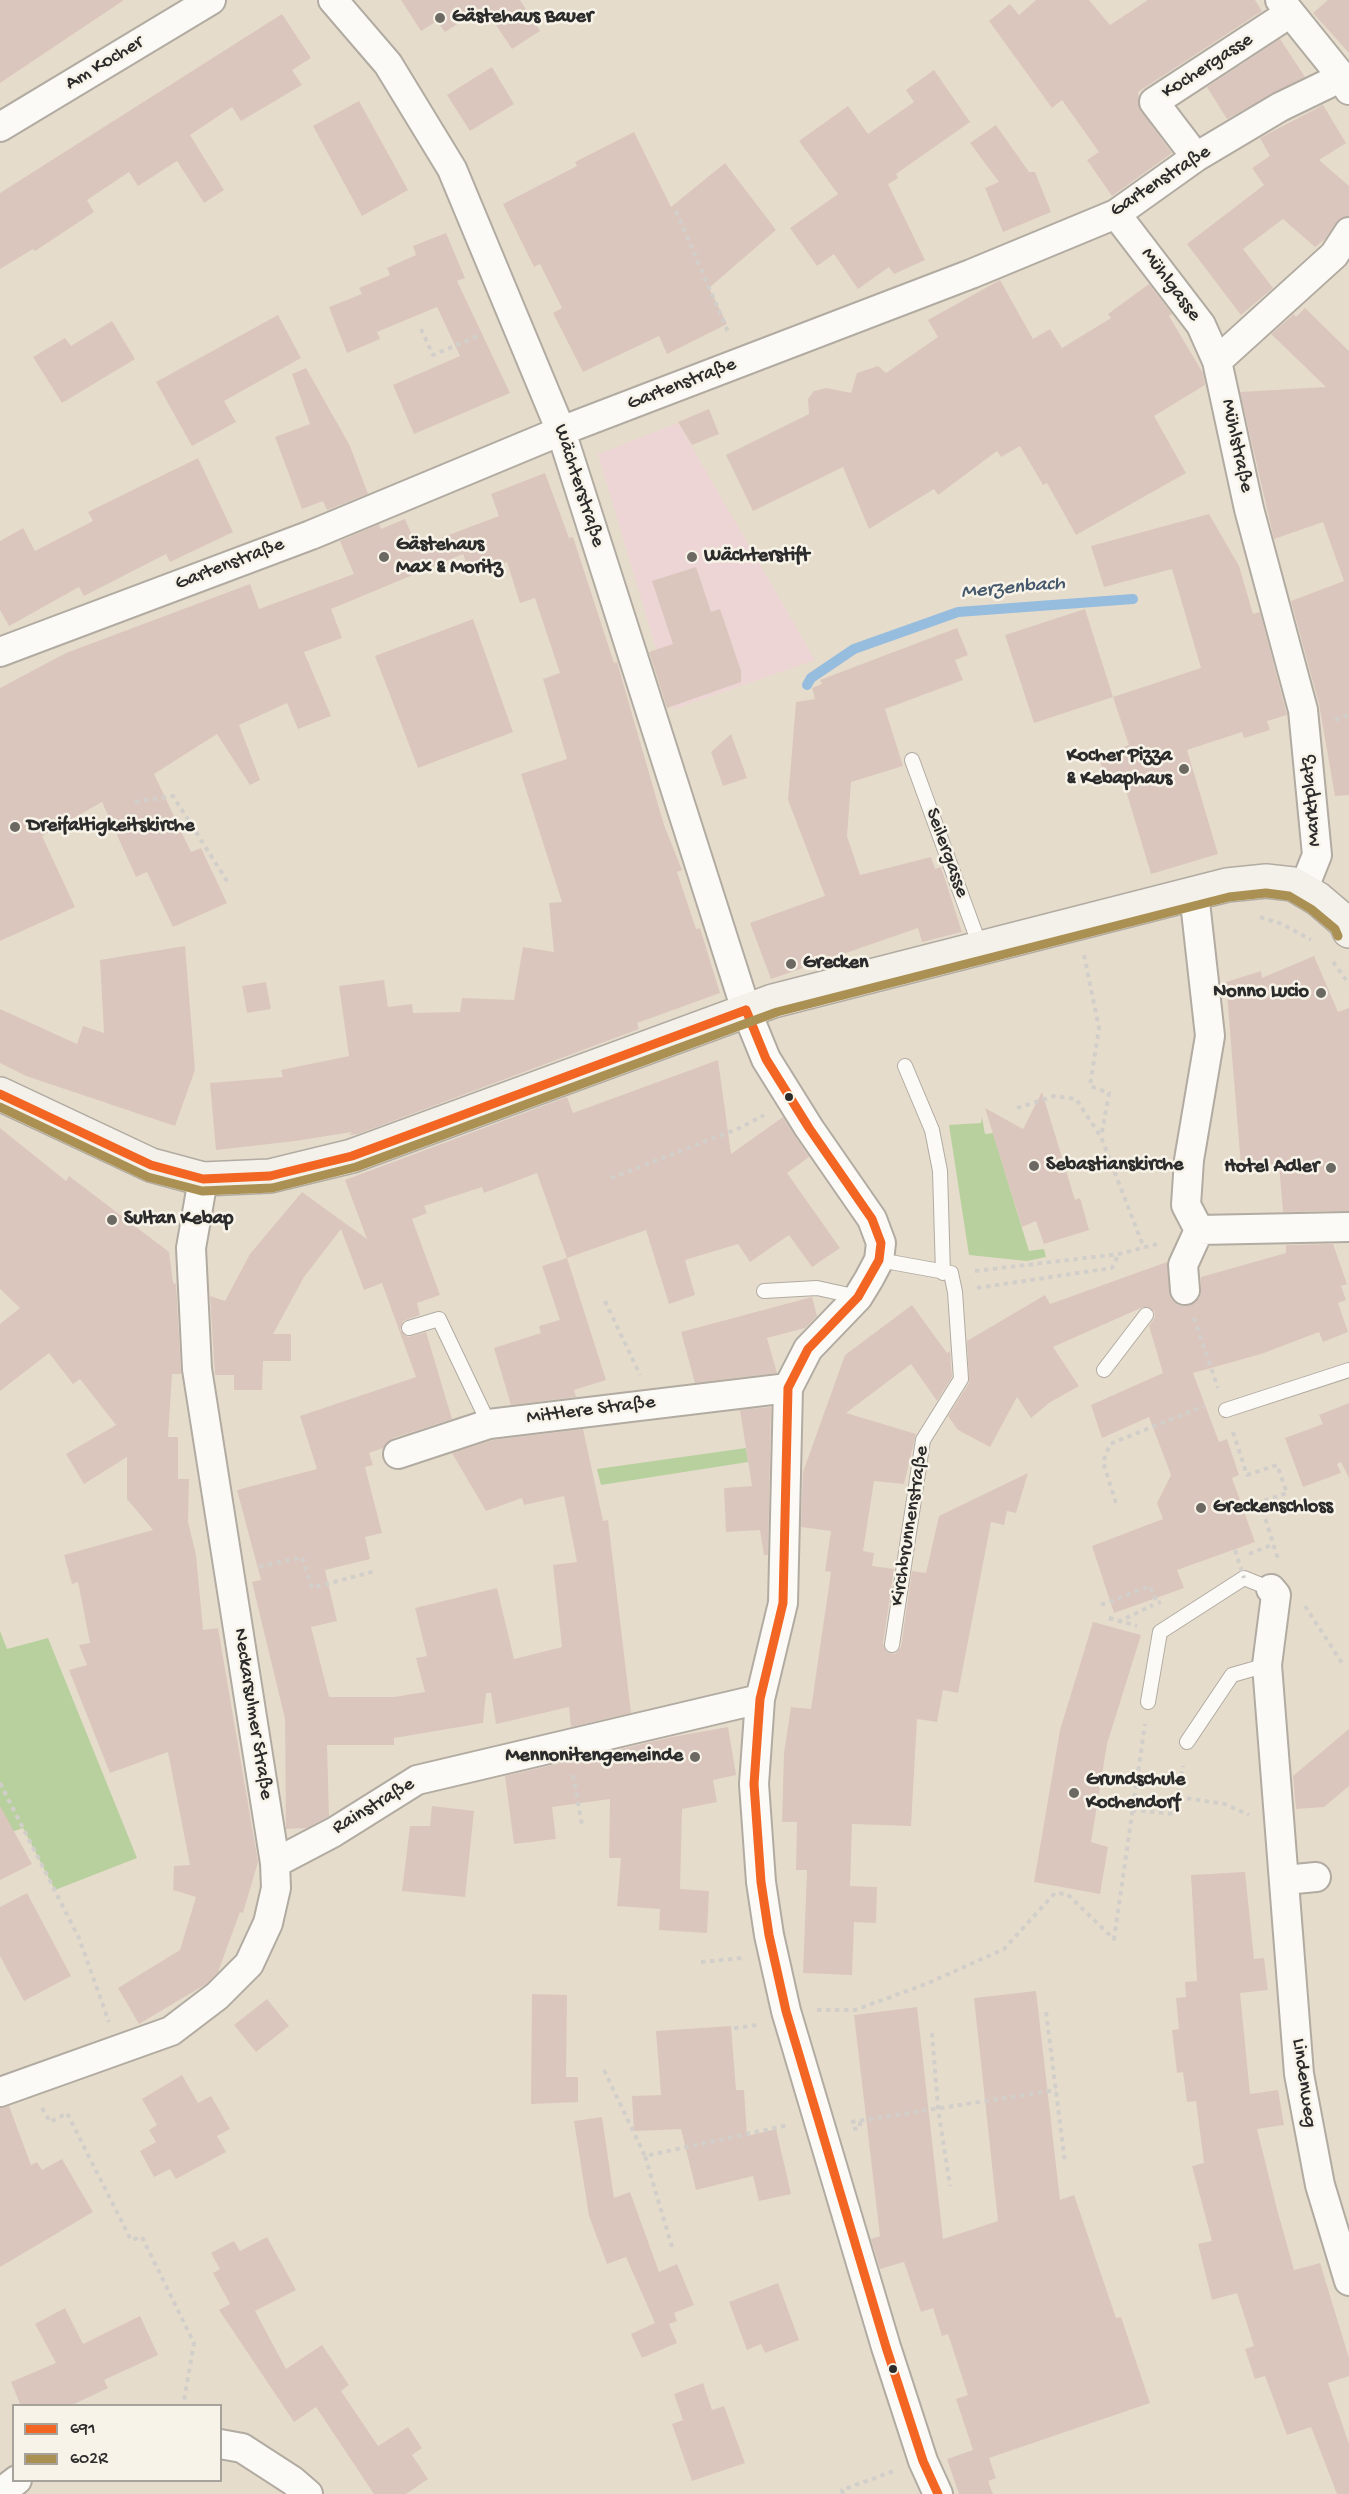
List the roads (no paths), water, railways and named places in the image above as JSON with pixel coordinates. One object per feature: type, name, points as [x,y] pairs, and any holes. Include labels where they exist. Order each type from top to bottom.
[{"type":"main road","points":[[0,1094],[151,1165],[203,1179],[270,1176],[352,1156],[746,1010],[980,946],[1227,885],[1266,881],[1293,884],[1318,899],[1345,922],[1349,931]]},
{"type":"street","name":"Am Kocher","points":[[0,127],[211,0]]},
{"type":"street","name":"Wächterstraße","points":[[333,0],[388,64],[452,169],[561,431],[746,1010],[766,1059],[790,1100],[872,1219],[881,1243],[879,1260]]},
{"type":"street","points":[[1285,7],[1346,84]]},
{"type":"street","name":"Kochergasse","points":[[1196,157],[1154,102],[1285,7]]},
{"type":"street","name":"Gartenstraße","points":[[0,652],[310,535],[561,431],[971,274],[1116,214],[1196,157],[1280,107],[1346,84]]},
{"type":"street","name":"Mühlgasse","points":[[1116,214],[1201,325],[1217,361]]},
{"type":"street","points":[[1217,361],[1334,255],[1349,232]]},
{"type":"street","name":"Mühlstraße","points":[[1217,361],[1250,508],[1304,710]]},
{"type":"street","name":"Marktplatz","points":[[1303,890],[1317,855],[1304,710]]},
{"type":"street","points":[[1194,893],[1210,1036],[1189,1160],[1186,1205],[1199,1230]]},
{"type":"street","name":"Neckarsulmer Straße","points":[[13,2088],[171,2031],[217,1995],[249,1964],[268,1923],[276,1888],[275,1863],[197,1369],[192,1248],[203,1179]]},
{"type":"street","points":[[1199,1230],[1349,1227]]},
{"type":"street","points":[[1181,1292],[1183,1265],[1199,1230]]},
{"type":"street","points":[[879,1260],[858,1297],[808,1349],[788,1388],[783,1603],[760,1700],[754,1784],[761,1882],[786,2011],[886,2347],[923,2461],[938,2494]]},
{"type":"street","name":"Mittlere Straße","points":[[398,1454],[489,1424],[788,1388]]},
{"type":"street","name":"Lindenweg","points":[[1273,1595],[1267,1665],[1299,2074],[1320,2185],[1349,2281]]},
{"type":"street","name":"Rainstraße","points":[[275,1863],[334,1832],[417,1780],[760,1700]]},
{"type":"street","points":[[1285,1880],[1316,1877]]},
{"type":"street","points":[[222,2444],[242,2448],[293,2481],[308,2494]]},
{"type":"street","points":[[0,2493],[16,2482]]},
{"type":"lane","name":"Seilergasse","points":[[912,760],[980,946]]},
{"type":"lane","name":"Kirchbrunnenstraße","points":[[892,1645],[923,1440],[961,1379],[954,1292],[947,1273],[940,1171],[932,1130],[905,1066]]},
{"type":"lane","points":[[879,1260],[947,1273]]},
{"type":"lane","points":[[765,1292],[817,1288],[858,1297]]},
{"type":"lane","points":[[1104,1370],[1146,1315]]},
{"type":"lane","points":[[409,1328],[439,1319],[489,1424]]},
{"type":"lane","points":[[1226,1410],[1349,1370]]},
{"type":"lane","points":[[1148,1702],[1160,1632],[1244,1578],[1273,1595]]},
{"type":"lane","points":[[1187,1742],[1232,1675],[1267,1665]]},
{"type":"waterway","name":"Merzenbach","points":[[807,685],[811,678],[854,649],[958,612],[1133,599]]},
{"type":"place","name":"Gästehaus Bauer","points":[[440,18]]},
{"type":"place","name":"Gästehaus Max & Moritz","points":[[384,557]]},
{"type":"place","name":"Wächterstift","points":[[692,557]]},
{"type":"place","name":"Kocher Pizza & Kebaphaus","points":[[1184,769]]},
{"type":"place","name":"Dreifaltigkeitskirche","points":[[15,827]]},
{"type":"place","name":"Grecken","points":[[791,964]]},
{"type":"place","name":"Nonno Lucio","points":[[1321,993]]},
{"type":"place","name":"Sebastianskirche","points":[[1034,1166]]},
{"type":"place","name":"Hotel Adler","points":[[1331,1168]]},
{"type":"place","name":"Sultan Kebap","points":[[112,1220]]},
{"type":"place","name":"Greckenschloss","points":[[1201,1508]]},
{"type":"place","name":"Mennonitengemeinde","points":[[695,1757]]},
{"type":"place","name":"Grundschule Kochendorf","points":[[1074,1793]]}]
